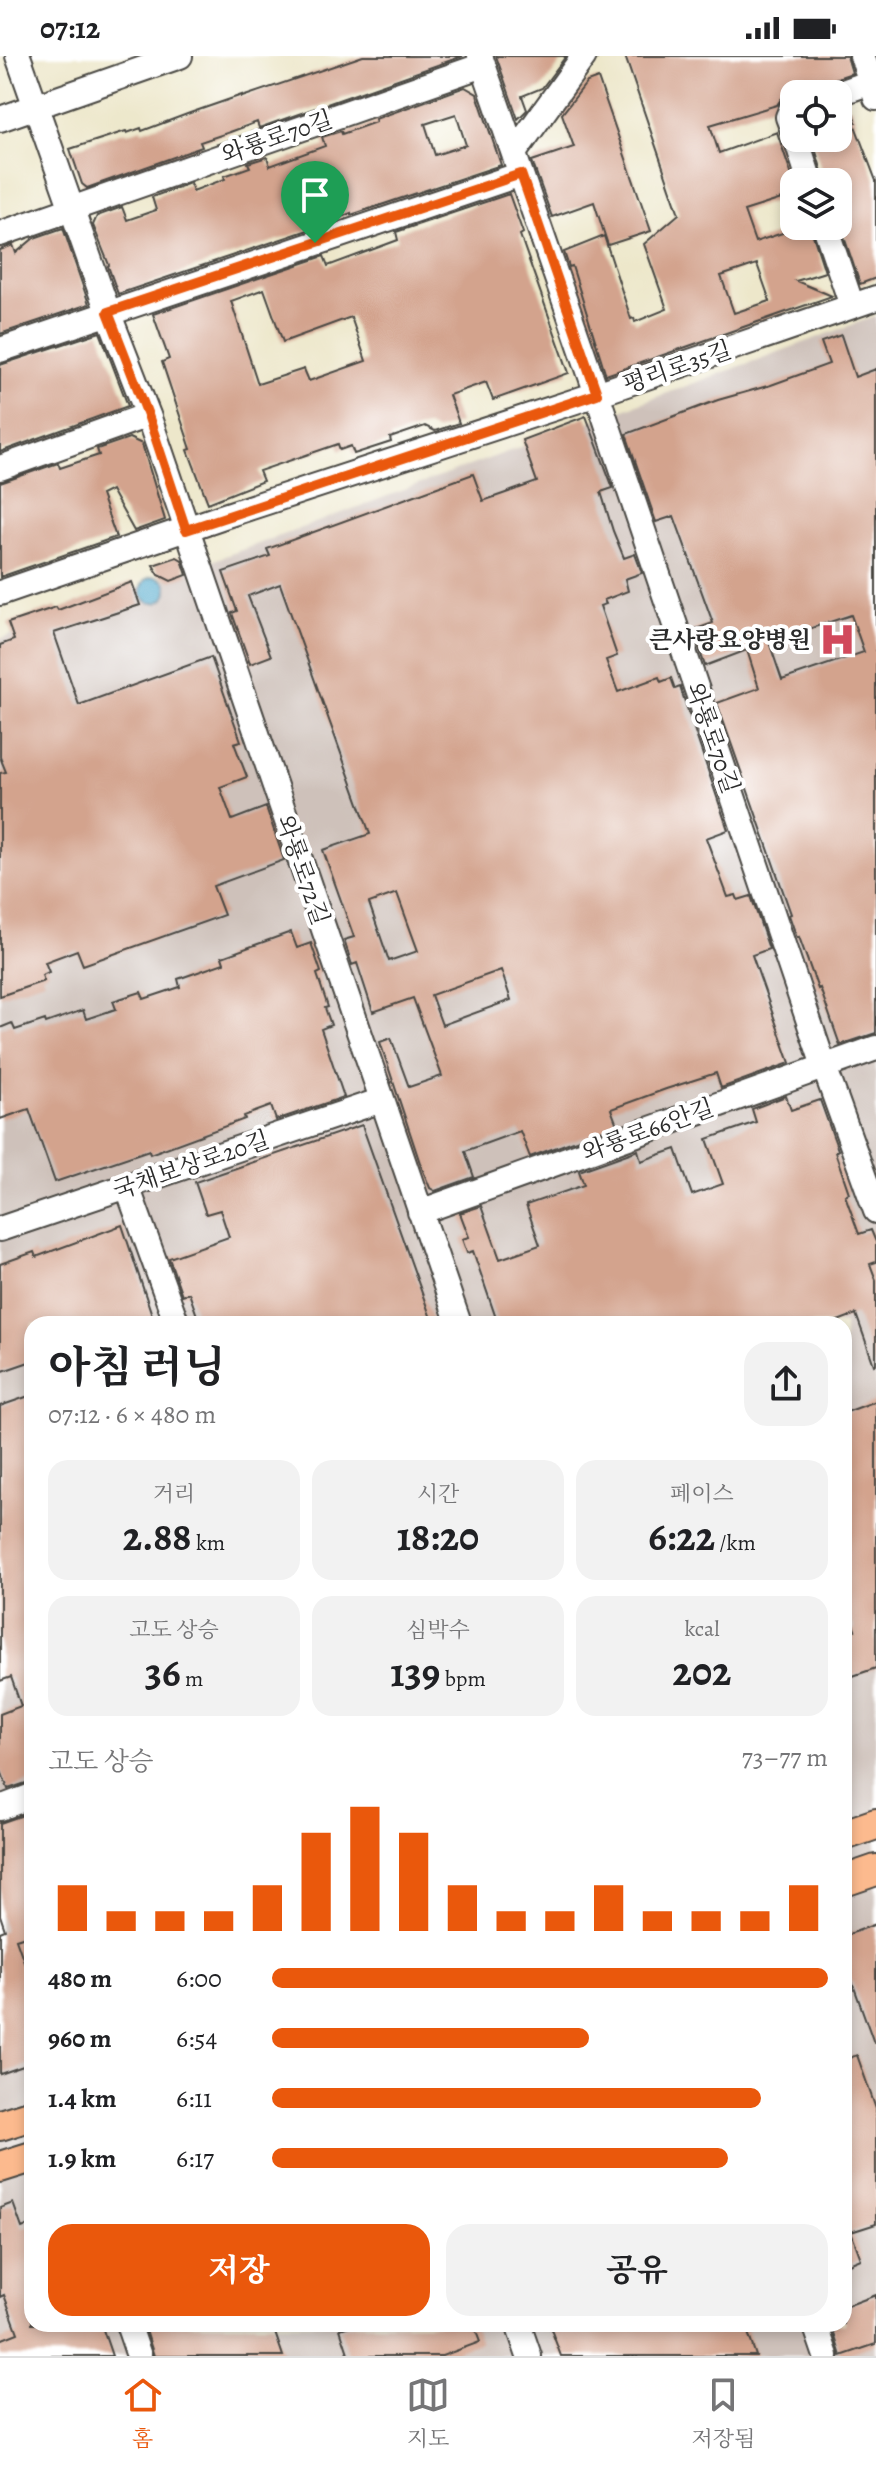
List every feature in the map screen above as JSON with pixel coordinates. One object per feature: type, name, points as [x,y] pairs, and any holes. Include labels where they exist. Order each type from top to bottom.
[{"type":"main road","points":[[852,1832],[876,1824]]},
{"type":"main road","points":[[852,1878],[876,1870]]},
{"type":"main road","points":[[0,2125],[24,2118]]},
{"type":"main road","points":[[0,2167],[24,2160]]},
{"type":"street","name":"와룡로72길","points":[[18,56],[108,312],[148,415],[456,1316]]},
{"type":"street","points":[[0,119],[180,56]]},
{"type":"street","points":[[0,350],[518,163],[584,56]]},
{"type":"street","points":[[852,91],[874,87],[862,56]]},
{"type":"street","name":"와룡로70길","points":[[72,208],[482,60],[876,1211]]},
{"type":"street","points":[[0,234],[72,208]]},
{"type":"street","points":[[830,240],[852,306]]},
{"type":"street","name":"평리로35길","points":[[0,593],[876,298]]},
{"type":"street","points":[[0,468],[148,415]]},
{"type":"street","name":"와룡로66안길","points":[[420,1212],[876,1048]]},
{"type":"street","name":"국채보상로20길","points":[[0,1229],[382,1100]]},
{"type":"street","points":[[127,1186],[174,1316]]},
{"type":"street","points":[[0,1808],[24,1799]]},
{"type":"street","points":[[131,2332],[139,2356]]},
{"type":"street","points":[[519,2332],[522,2354]]},
{"type":"street","points":[[818,2332],[826,2356]]},
{"type":"shaded area","points":[[876,316],[876,2356],[0,2356],[0,639]]},
{"type":"water","points":[[154,577],[163,581],[167,590],[163,599],[154,603],[145,599],[141,590],[145,581]]},
{"type":"building","points":[[363,56],[463,56],[259,128],[257,122],[200,142],[202,147],[87,188],[82,184],[70,149],[126,131],[141,128],[142,131]]},
{"type":"building","points":[[496,56],[566,56],[542,88],[522,96],[527,110],[518,119]]},
{"type":"building","points":[[625,56],[847,56],[852,73],[831,80],[780,80],[780,100],[777,105],[710,125],[719,153],[777,132],[780,152],[784,152],[789,168],[780,168],[780,199],[744,211],[755,242],[780,234],[780,240],[815,240],[825,272],[796,281],[832,296],[606,375],[572,266],[569,267],[564,252],[604,236],[631,319],[634,318],[635,322],[667,309],[644,244],[679,214]],"holes":[[[757,264],[770,301],[734,313],[721,276]]]},
{"type":"building","points":[[598,78],[651,231],[608,245],[594,202],[552,217],[532,161],[574,147],[562,114],[587,82]]},
{"type":"building","points":[[465,87],[477,94],[501,165],[118,294],[93,225],[97,216],[122,207],[127,220],[156,210],[152,197],[190,183],[193,191],[250,167],[248,163],[267,157],[270,166],[325,146],[322,137],[341,131],[342,134],[376,122],[375,119]],"holes":[[[456,114],[466,145],[435,155],[425,124]]]},
{"type":"building","points":[[852,110],[876,181],[876,278],[860,284],[845,240],[852,240],[852,168],[821,168],[816,152],[852,152]]},
{"type":"building","points":[[509,194],[523,233],[520,235],[569,373],[493,400],[486,382],[449,395],[459,423],[435,431],[425,426],[390,438],[391,442],[354,454],[351,446],[340,450],[338,444],[259,471],[263,481],[208,503],[188,450],[191,449],[162,362],[169,359],[153,314],[324,256],[328,266],[398,240],[396,232]],"holes":[[[264,289],[283,342],[351,317],[366,361],[309,381],[304,369],[258,384],[231,301]]]},
{"type":"building","points":[[63,228],[89,304],[0,334],[0,250],[13,245],[16,253],[34,238]]},
{"type":"building","points":[[100,332],[128,406],[0,452],[0,365]]},
{"type":"building","points":[[841,335],[855,377],[876,369],[876,1033],[840,1045],[820,988],[797,938],[717,703],[759,688],[747,650],[705,666],[693,630],[713,623],[674,516],[656,522],[626,434],[829,364],[821,342]],"holes":[[[851,615],[864,652],[782,680],[769,642]]]},
{"type":"building","points":[[586,416],[613,488],[601,492],[613,531],[624,558],[635,554],[642,573],[625,579],[628,591],[604,600],[606,604],[600,606],[617,656],[606,660],[618,692],[659,677],[661,682],[671,678],[675,689],[680,687],[728,830],[706,838],[728,897],[736,895],[738,900],[751,896],[769,949],[752,955],[790,1063],[721,1088],[716,1073],[666,1089],[611,1109],[617,1125],[530,1157],[520,1131],[465,1151],[474,1177],[435,1191],[430,1188],[421,1166],[380,1042],[391,1038],[409,1087],[442,1076],[413,998],[373,1012],[357,963],[352,965],[344,940],[354,937],[323,850],[370,834],[280,584],[248,596],[271,656],[250,664],[232,613],[237,611],[223,572],[270,556],[267,549],[473,474],[483,501],[537,482],[522,440]],"holes":[[[397,893],[418,951],[389,961],[369,903]],[[501,970],[511,1000],[442,1025],[431,995]]]},
{"type":"building","points":[[129,438],[142,444],[165,520],[134,531],[111,490],[101,495],[116,537],[0,577],[0,483],[58,463],[60,468],[99,455],[97,449]]},
{"type":"building","points":[[177,557],[182,560],[187,575],[171,581],[159,575],[153,565]]},
{"type":"building","points":[[132,582],[140,605],[54,633],[79,705],[211,657],[241,741],[234,743],[247,777],[220,787],[232,820],[266,807],[284,860],[213,886],[224,915],[83,965],[77,950],[45,962],[49,972],[42,975],[44,981],[0,996],[0,773],[6,772],[0,757],[0,645],[14,640],[8,623],[56,607],[58,610]]},
{"type":"building","points":[[291,932],[297,948],[311,943],[321,972],[317,974],[331,1025],[321,1029],[344,1097],[276,1120],[271,1106],[244,1116],[245,1119],[150,1154],[149,1150],[55,1182],[29,1109],[0,1119],[0,1028],[12,1023],[15,1030],[83,1010],[86,1019],[116,1009],[113,1001],[141,992],[144,999],[180,987],[178,979],[224,963],[222,957]]},
{"type":"building","points":[[786,1096],[791,1110],[820,1100],[838,1150],[835,1152],[849,1193],[845,1195],[859,1234],[871,1230],[876,1242],[876,1262],[870,1264],[876,1280],[876,1364],[856,1314],[495,1316],[473,1251],[467,1253],[462,1239],[469,1237],[460,1213],[481,1206],[500,1259],[540,1245],[526,1205],[584,1185],[579,1171],[638,1150],[641,1161],[676,1149],[692,1195],[723,1184],[707,1139],[756,1122],[752,1109]]},
{"type":"building","points":[[362,1125],[430,1316],[197,1316],[189,1293],[182,1295],[169,1258],[229,1237],[220,1210],[206,1214],[195,1182]]},
{"type":"building","points":[[122,1225],[152,1316],[24,1316],[24,1364],[0,1372],[0,1264],[34,1252],[36,1257]]},
{"type":"building","points":[[24,1398],[24,1784],[8,1789],[0,1768],[0,1714],[21,1706],[11,1677],[0,1681],[0,1406]]},
{"type":"building","points":[[876,1401],[876,1668],[852,1676],[852,1631],[855,1630],[852,1622],[852,1410]]},
{"type":"building","points":[[24,1815],[24,1936],[16,1939],[24,1962],[24,2066],[0,2074],[0,1932],[5,1930],[0,1915],[0,1823]]},
{"type":"building","points":[[876,1924],[876,2043],[852,1981],[852,1933]]},
{"type":"building","points":[[857,2055],[876,2109],[876,2224],[852,2232],[852,2057]]},
{"type":"building","points":[[13,2203],[24,2227],[24,2332],[104,2332],[112,2356],[0,2356],[0,2340],[18,2333],[4,2295],[0,2297],[0,2208]]},
{"type":"building","points":[[852,2235],[861,2259],[852,2263]]},
{"type":"building","points":[[876,2295],[876,2344],[841,2356],[834,2332],[852,2332],[852,2304]]},
{"type":"building","points":[[146,2332],[275,2332],[283,2356],[154,2356]]},
{"type":"building","points":[[341,2332],[476,2332],[480,2342],[442,2356],[349,2356]]},
{"type":"building","points":[[552,2332],[748,2332],[756,2356],[561,2356]]},
{"type":"place","name":"큰사랑요양병원","points":[[837,640]]},
{"type":"route","points":[[521,174],[597,394],[186,530],[148,415],[108,312],[315,243],[521,174]]}]
